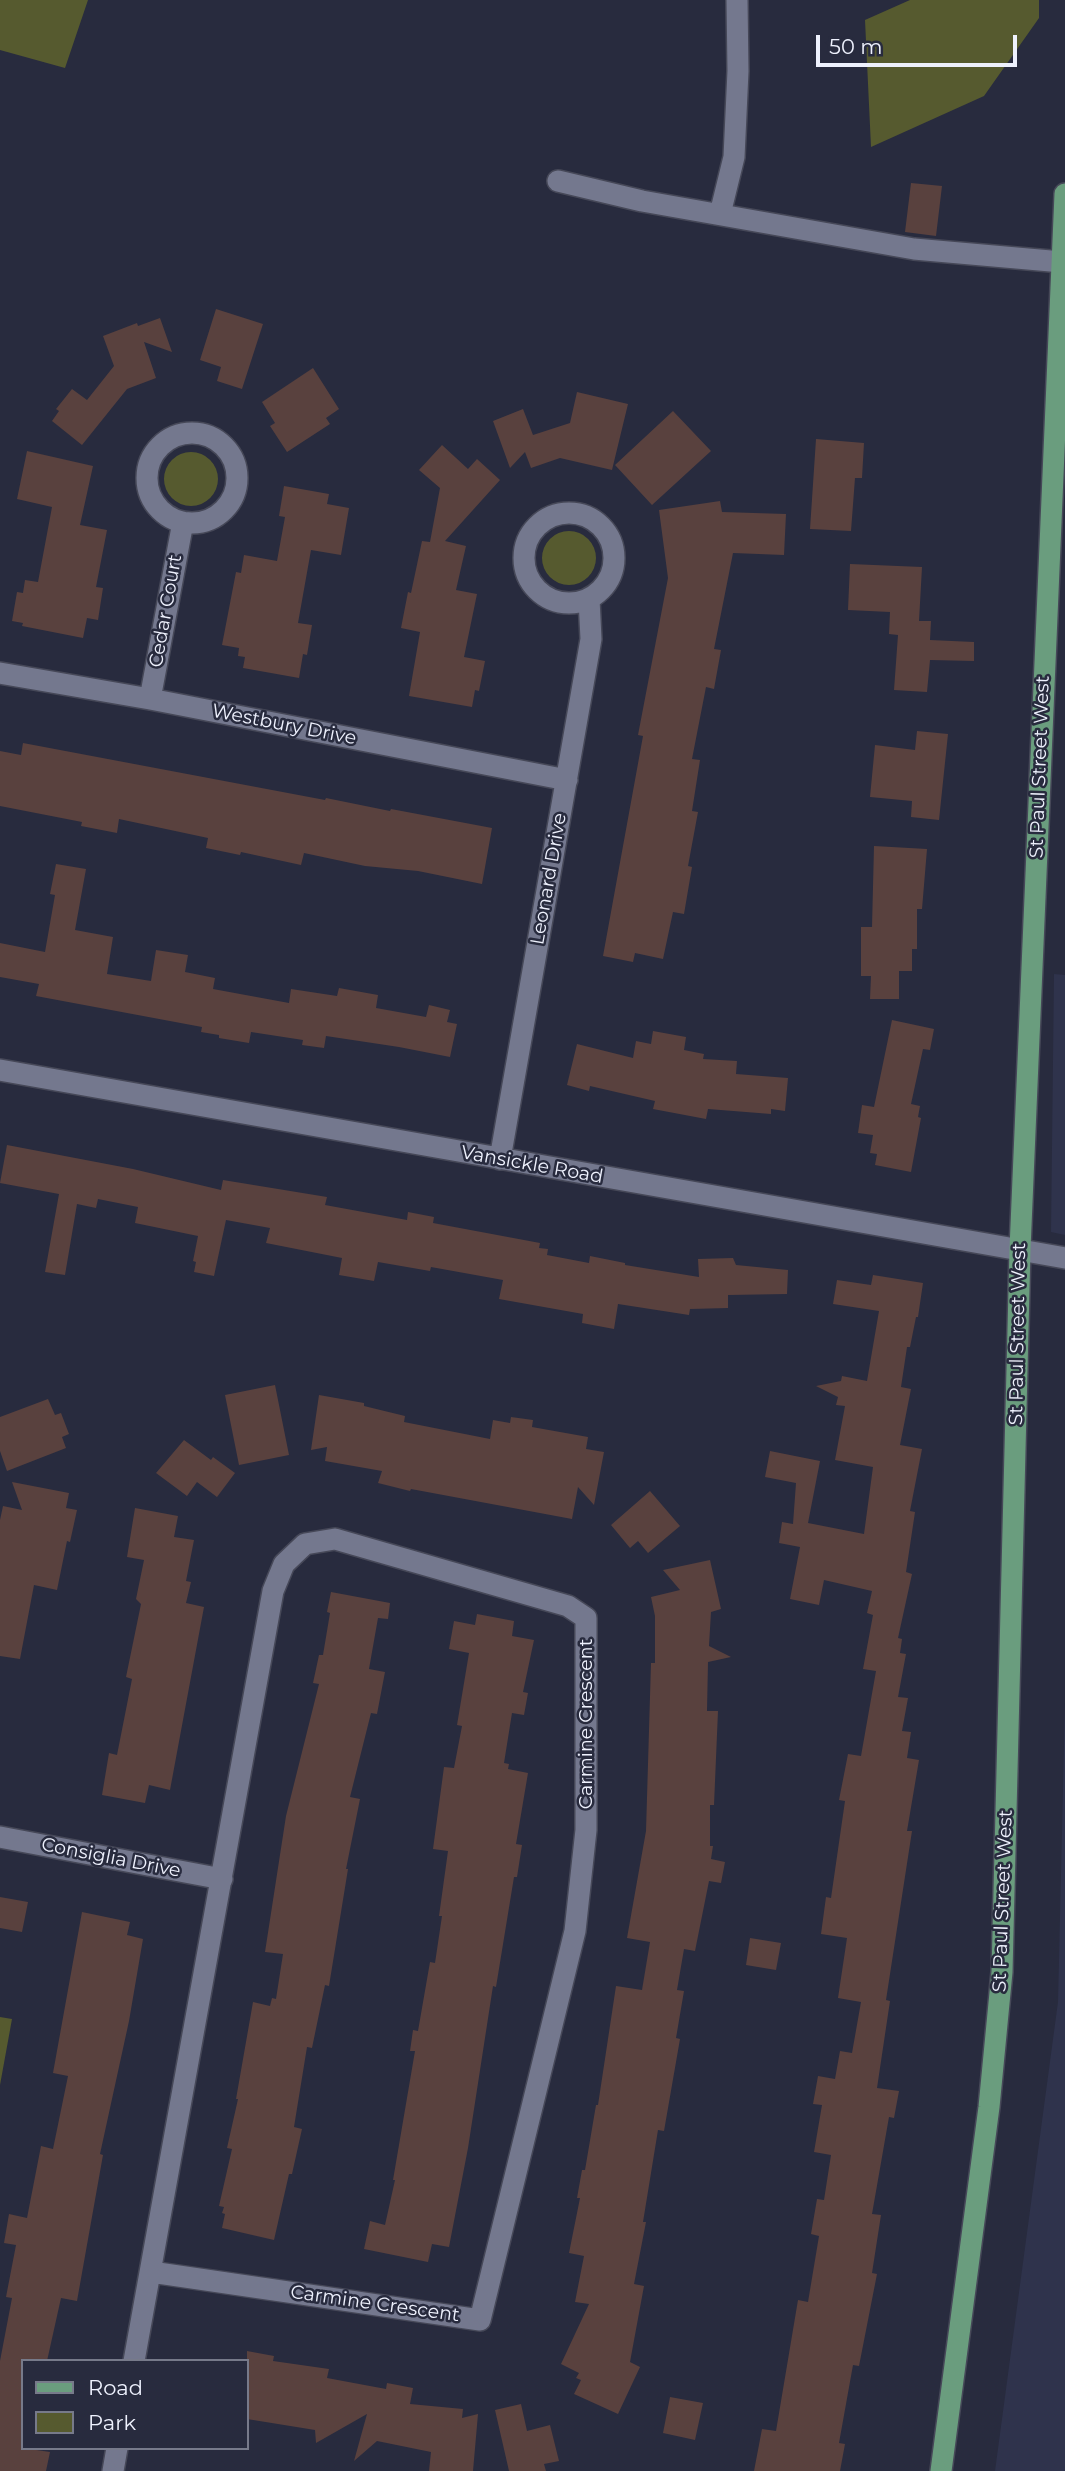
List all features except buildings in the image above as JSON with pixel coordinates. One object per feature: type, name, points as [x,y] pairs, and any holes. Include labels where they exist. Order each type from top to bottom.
[{"type":"main road","name":"St Paul Street West","points":[[941,2471],[989,2107],[1002,1972],[1020,1249],[1065,194]]},
{"type":"street","points":[[720,214],[734,157],[738,71],[737,0]]},
{"type":"street","points":[[558,181],[642,201],[914,249],[1062,262]]},
{"type":"street","points":[[190,432],[205,434],[219,441],[230,452],[236,466],[237,481],[233,496],[225,509],[213,519],[198,523],[183,522],[169,517],[154,502],[147,482],[148,467],[153,454],[163,443],[176,435],[190,432]]},
{"type":"street","points":[[574,513],[596,521],[613,546],[611,576],[602,589],[589,599],[574,604],[557,603],[542,596],[527,576],[523,552],[528,537],[538,523],[552,515],[574,513]]},
{"type":"street","name":"Cedar Court","points":[[150,699],[183,522]]},
{"type":"street","name":"Leonard Drive","points":[[500,1159],[591,639],[589,599]]},
{"type":"street","name":"Westbury Drive","points":[[0,673],[150,699],[567,780]]},
{"type":"street","name":"Vansickle Road","points":[[0,1070],[1065,1258]]},
{"type":"street","name":"Carmine Crescent","points":[[134,2359],[273,1591],[284,1564],[305,1545],[335,1539],[568,1606],[586,1618],[586,1830],[575,1931],[480,2320],[151,2272]]},
{"type":"street","name":"Consiglia Drive","points":[[0,1838],[222,1879]]},
{"type":"street","points":[[113,2471],[117,2450]]},
{"type":"shaded area","points":[[1054,974],[1065,975],[1065,1235],[1051,1232]]},
{"type":"shaded area","points":[[1065,1703],[1065,2471],[995,2471],[1058,2002]]},
{"type":"green space","points":[[0,0],[88,0],[65,68],[0,50]]},
{"type":"green space","points":[[910,0],[1039,0],[1039,18],[984,96],[871,147],[865,20]]},
{"type":"green space","points":[[196,452],[206,456],[214,464],[218,479],[214,494],[206,502],[186,506],[176,502],[168,494],[164,474],[168,464],[176,456]]},
{"type":"green space","points":[[569,531],[588,539],[596,558],[588,577],[569,585],[550,577],[542,558],[550,539]]},
{"type":"green space","points":[[0,2017],[12,2019],[0,2085]]}]
